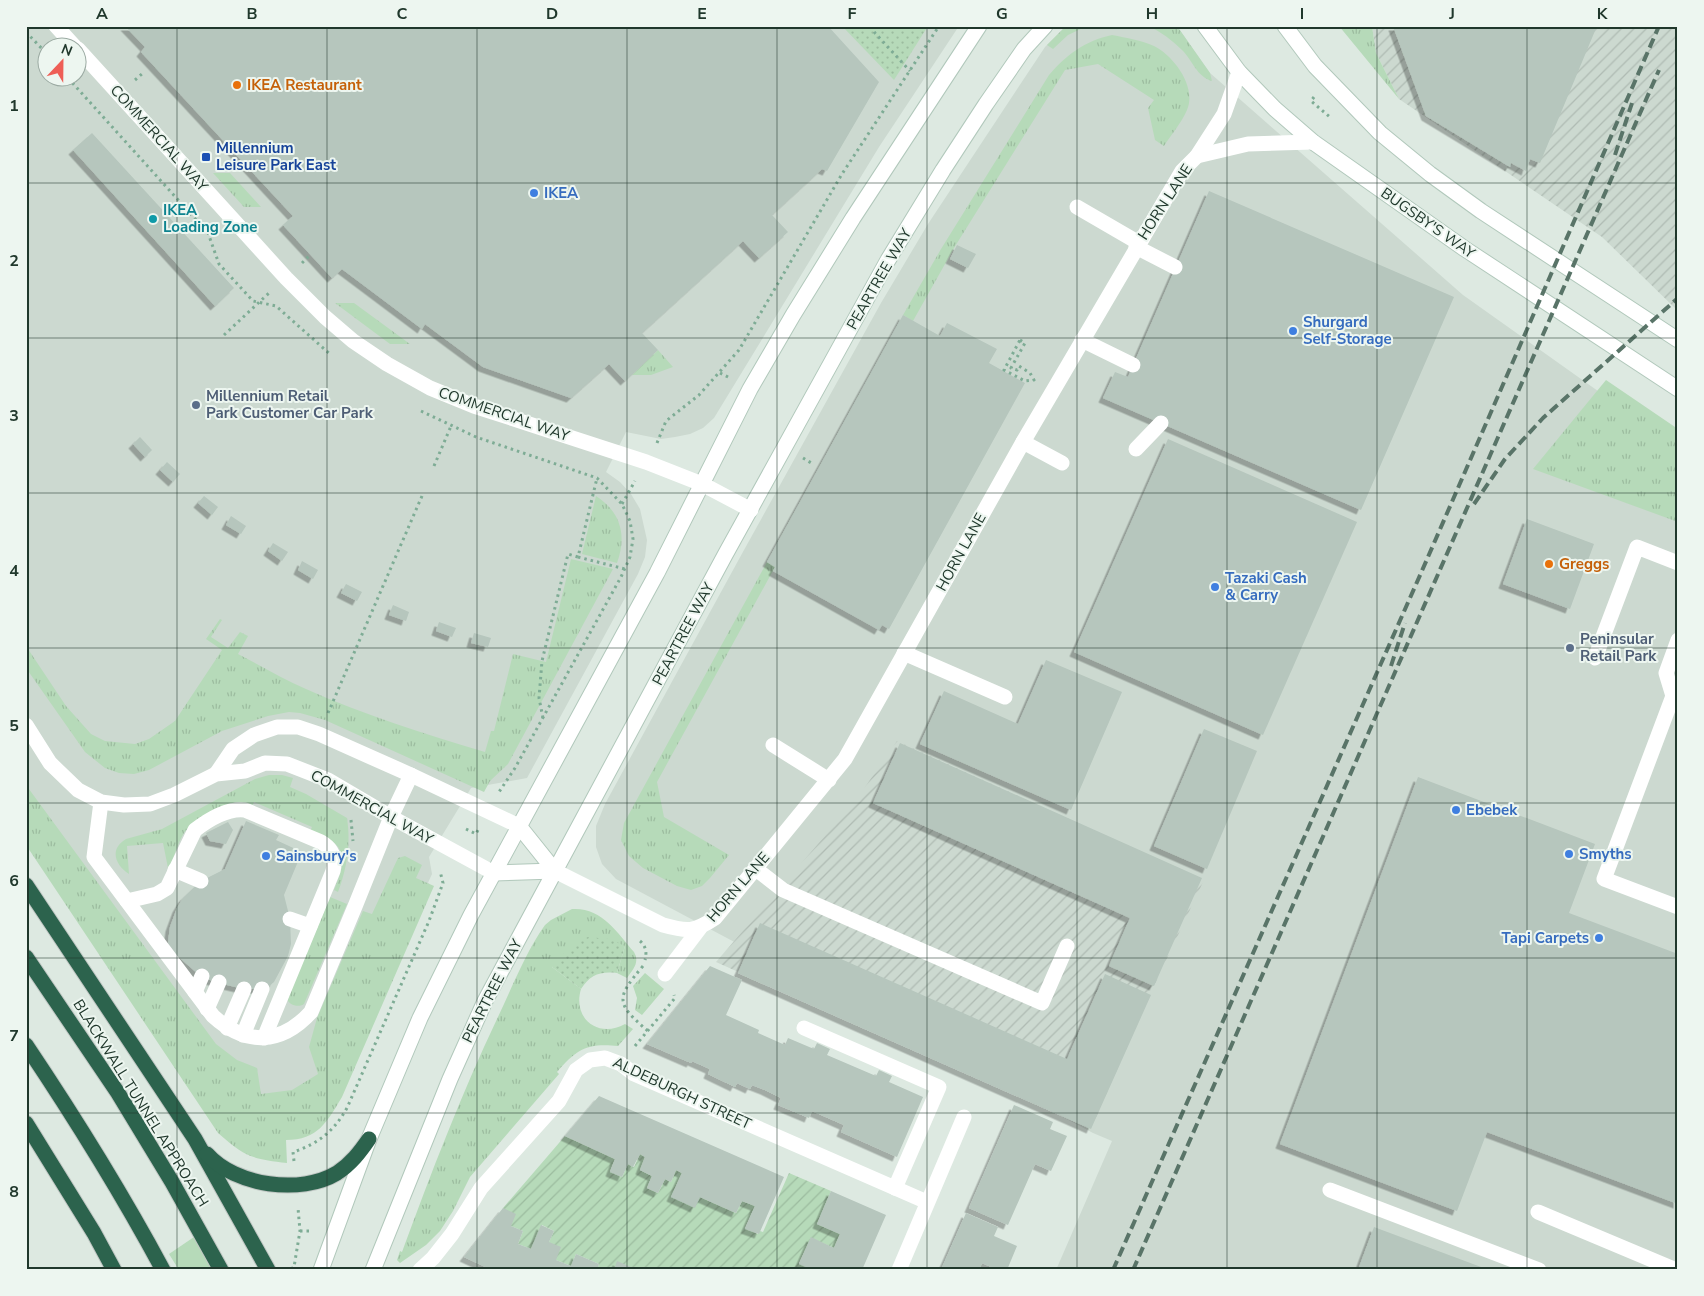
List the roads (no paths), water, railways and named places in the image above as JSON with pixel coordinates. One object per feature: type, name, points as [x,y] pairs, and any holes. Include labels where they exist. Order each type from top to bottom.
[{"type":"highway","points":[[26,885],[195,1139],[268,1270]]},
{"type":"highway","name":"BLACKWALL TUNNEL APPROACH","points":[[26,957],[118,1093],[172,1182],[221,1270]]},
{"type":"highway","points":[[26,1045],[76,1120],[130,1208],[163,1270]]},
{"type":"highway","points":[[26,1123],[94,1233],[114,1270]]},
{"type":"highway","points":[[195,1139],[214,1161],[232,1173],[254,1182],[296,1184],[319,1180],[337,1173],[355,1159],[369,1139]]},
{"type":"street","name":"COMMERCIAL WAY","points":[[56,26],[67,38]]},
{"type":"street","points":[[321,1270],[369,1139],[420,1018],[471,915],[657,573],[750,389],[853,218],[979,26]]},
{"type":"street","name":"PEARTREE WAY","points":[[375,1269],[454,1070],[486,1001],[554,871],[888,260],[938,178],[1024,49],[1045,26]]},
{"type":"street","name":"BUGSBY'S WAY","points":[[1204,26],[1239,72],[1275,109],[1313,142],[1465,249],[1678,389]]},
{"type":"street","points":[[1285,26],[1315,66],[1361,114],[1380,133],[1430,174],[1481,211],[1678,340]]},
{"type":"street","name":"COMMERCIAL WAY","points":[[88,60],[286,278],[325,317],[360,346],[387,364],[430,388],[474,406],[627,456],[702,484],[751,510]]},
{"type":"street","name":"HORN LANE","points":[[665,974],[700,928],[715,918],[845,759],[1082,340],[1182,171],[1197,156],[1224,114],[1239,72]]},
{"type":"street","name":"HORN LANE","points":[[1197,156],[1248,144],[1313,142]]},
{"type":"street","points":[[1077,207],[1176,267]]},
{"type":"street","points":[[1082,340],[1133,365]]},
{"type":"street","points":[[1136,449],[1160,423]]},
{"type":"street","points":[[1023,442],[1062,463]]},
{"type":"street","points":[[1595,658],[1637,547],[1678,563]]},
{"type":"street","points":[[1678,640],[1666,673],[1673,696],[1604,879],[1678,907]]},
{"type":"street","points":[[904,653],[1004,696]]},
{"type":"street","name":"COMMERCIAL WAY","points":[[26,725],[50,763],[78,790],[101,802],[124,805],[150,804],[174,795],[216,774],[245,771],[265,763],[288,764],[328,780],[390,817],[494,872]]},
{"type":"street","name":"COMMERCIAL WAY","points":[[216,774],[233,749],[254,735],[277,727],[298,727],[319,734],[411,775],[519,826]]},
{"type":"street","points":[[773,745],[829,780]]},
{"type":"street","points":[[101,802],[94,857],[127,901],[181,966],[207,1008],[227,1028],[252,1038],[264,1038],[280,1035],[292,1029],[311,1012],[390,817],[411,775]]},
{"type":"street","points":[[127,901],[157,894],[166,888],[195,830],[236,809],[245,810],[273,822],[331,850],[334,858],[333,871],[264,1038]]},
{"type":"street","points":[[519,826],[554,871]]},
{"type":"street","points":[[756,868],[783,890],[1042,1003],[1067,946]]},
{"type":"street","points":[[175,870],[199,882]]},
{"type":"street","points":[[494,872],[554,871]]},
{"type":"street","name":"HORN LANE","points":[[554,871],[663,925],[681,930],[700,928]]},
{"type":"street","points":[[291,920],[310,926]]},
{"type":"street","points":[[196,992],[202,976]]},
{"type":"street","points":[[207,1008],[219,982]]},
{"type":"street","points":[[227,1028],[244,989]]},
{"type":"street","points":[[243,1035],[262,989]]},
{"type":"street","points":[[804,1028],[939,1087],[895,1188]]},
{"type":"street","name":"ALDEBURGH STREET","points":[[420,1270],[433,1258],[452,1234],[481,1188],[559,1101],[576,1070],[590,1060],[605,1058],[621,1064],[634,1074],[927,1202]]},
{"type":"street","points":[[899,1270],[964,1117]]},
{"type":"street","points":[[1330,1190],[1539,1270]]},
{"type":"street","points":[[1538,1212],[1676,1270]]},
{"type":"railway","points":[[1113,1270],[1421,573],[1659,26]]},
{"type":"railway","points":[[1133,1270],[1659,70]]},
{"type":"railway","points":[[1615,155],[1632,103]]},
{"type":"railway","points":[[1474,504],[1505,459],[1543,418],[1678,298]]},
{"type":"railway","points":[[1391,666],[1405,623]]},
{"type":"place","name":"IKEA Restaurant","points":[[237,85]]},
{"type":"place","name":"Millennium Leisure Park East","points":[[206,157]]},
{"type":"place","name":"IKEA","points":[[534,193]]},
{"type":"place","name":"IKEA Loading Zone","points":[[153,219]]},
{"type":"place","name":"Shurgard Self-Storage","points":[[1293,331]]},
{"type":"place","name":"Millennium Retail Park Customer Car Park","points":[[196,405]]},
{"type":"place","name":"Greggs","points":[[1549,564]]},
{"type":"place","name":"Tazaki Cash & Carry","points":[[1215,587]]},
{"type":"place","name":"Peninsular Retail Park","points":[[1570,648]]},
{"type":"place","name":"Ebebek","points":[[1456,810]]},
{"type":"place","name":"Smyths","points":[[1569,854]]},
{"type":"place","name":"Sainsbury's","points":[[266,856]]},
{"type":"place","name":"Tapi Carpets","points":[[1599,938]]}]
